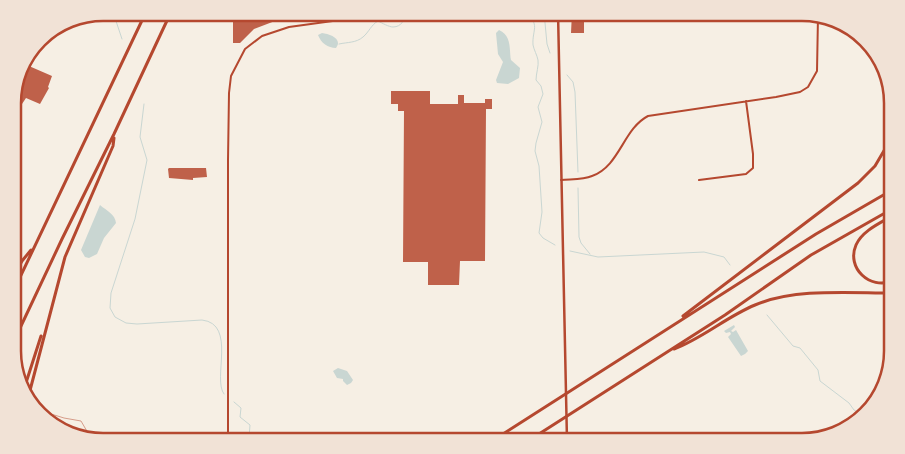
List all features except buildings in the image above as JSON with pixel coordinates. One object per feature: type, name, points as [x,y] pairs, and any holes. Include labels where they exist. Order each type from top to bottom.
[{"type":"highway","points":[[21,275],[142,21]]},
{"type":"highway","points":[[21,326],[167,21]]},
{"type":"highway","points":[[30,388],[65,257],[113,146],[114,134]]},
{"type":"highway","points":[[668,328],[858,183],[875,166],[884,151]]},
{"type":"highway","points":[[504,433],[816,234],[884,195]]},
{"type":"highway","points":[[540,433],[725,315],[811,255],[884,214]]},
{"type":"highway","points":[[884,221],[862,237],[856,244],[854,257],[856,268],[868,280],[884,283]]},
{"type":"highway","points":[[21,263],[35,246]]},
{"type":"highway","points":[[668,351],[687,344],[746,309],[767,300],[803,294],[884,293]]},
{"type":"highway","points":[[27,380],[54,298]]},
{"type":"main road","points":[[558,21],[567,433]]},
{"type":"street","points":[[228,433],[228,160],[231,76],[234,67],[246,49],[262,36],[289,27],[333,21]]},
{"type":"street","points":[[561,180],[591,177],[602,170],[613,159],[634,126],[648,116],[794,94],[808,87],[817,71],[818,23]]},
{"type":"street","points":[[699,180],[746,174],[753,168],[746,101]]},
{"type":"path","points":[[50,414],[81,421],[86,431]]},
{"type":"shaded area","points":[[499,30],[508,39],[511,60],[520,68],[519,78],[508,84],[497,83],[496,80],[503,62],[498,54],[496,33]]},
{"type":"shaded area","points":[[322,33],[332,36],[337,40],[338,45],[336,48],[323,43],[318,35]]},
{"type":"shaded area","points":[[100,205],[112,215],[116,223],[104,238],[97,254],[89,258],[85,257],[81,250]]},
{"type":"shaded area","points":[[734,325],[735,327],[731,331],[736,330],[748,351],[741,356],[728,337],[731,334],[730,332],[726,333],[724,331]]},
{"type":"shaded area","points":[[338,368],[347,371],[353,380],[351,383],[347,385],[343,379],[337,378],[333,371]]},
{"type":"waterway","points":[[116,21],[122,39]]},
{"type":"waterway","points":[[339,44],[360,39],[378,21]]},
{"type":"waterway","points":[[378,21],[393,27],[396,27],[403,21]]},
{"type":"waterway","points":[[533,21],[535,27],[533,45],[538,58],[536,80],[541,86],[543,94],[538,107],[542,122],[535,151],[539,166],[542,212],[539,233],[543,238],[555,245]]},
{"type":"waterway","points":[[545,21],[547,44],[550,53]]},
{"type":"waterway","points":[[567,75],[573,82],[575,92],[578,172]]},
{"type":"waterway","points":[[144,104],[140,137],[147,160],[135,219],[111,293],[110,308],[115,317],[126,323],[202,320],[213,324],[219,331],[221,341],[220,377],[224,394]]},
{"type":"waterway","points":[[578,188],[579,237],[581,243],[590,254]]},
{"type":"waterway","points":[[570,251],[598,257],[704,252],[724,257],[730,265]]},
{"type":"waterway","points":[[767,315],[793,346],[800,348],[818,370],[820,381],[849,403],[856,412]]},
{"type":"waterway","points":[[234,402],[241,408],[240,417],[250,425],[249,433]]}]
